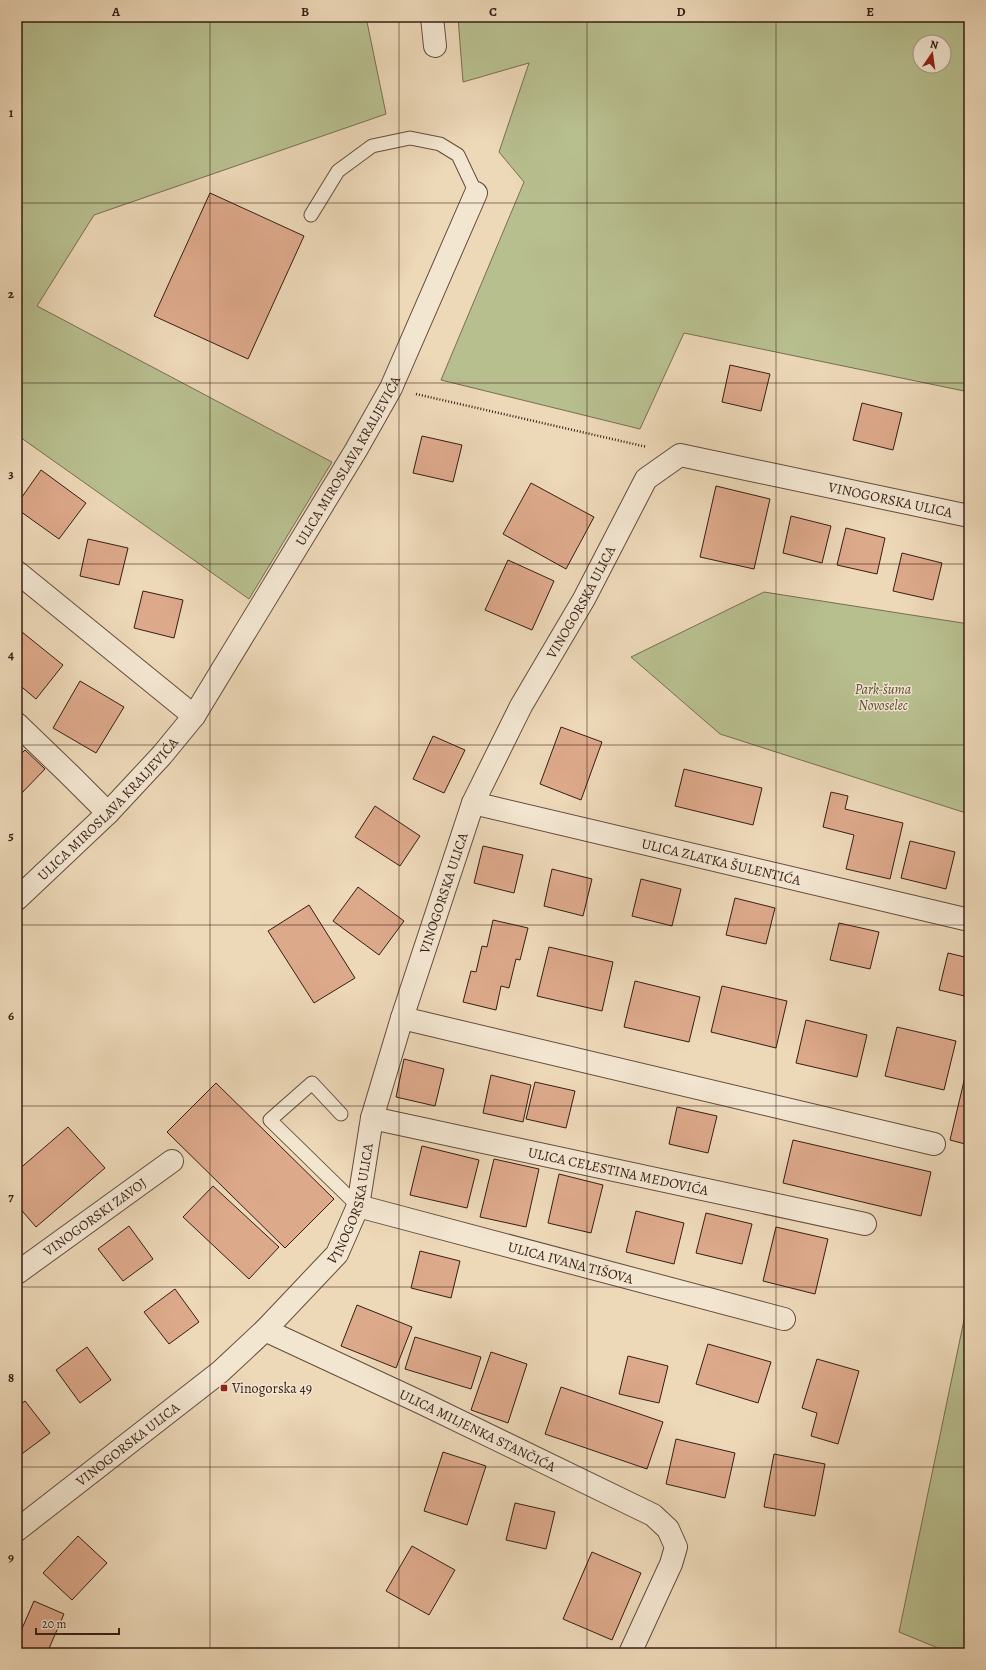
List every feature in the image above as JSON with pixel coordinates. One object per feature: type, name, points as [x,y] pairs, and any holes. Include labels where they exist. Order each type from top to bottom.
[{"type":"street","points":[[432,17],[435,46]]},
{"type":"street","name":"ULICA MIROSLAVA KRALJEVIĆA","points":[[17,899],[108,813],[162,755],[194,716],[356,450],[391,388],[476,193]]},
{"type":"street","name":"VINOGORSKA ULICA","points":[[17,1530],[220,1372],[265,1330],[337,1254],[358,1206],[372,1118],[402,1018],[473,803],[521,706],[584,599],[646,478],[680,455],[969,516]]},
{"type":"street","points":[[17,572],[194,716]]},
{"type":"street","points":[[17,724],[70,774],[108,813]]},
{"type":"street","name":"ULICA ZLATKA ŠULENTIĆA","points":[[473,803],[969,920]]},
{"type":"street","points":[[402,1018],[934,1144]]},
{"type":"street","name":"ULICA CELESTINA MEDOVIĆA","points":[[372,1118],[865,1224]]},
{"type":"street","name":"VINOGORSKI ZAVOJ","points":[[17,1273],[172,1161]]},
{"type":"street","name":"ULICA IVANA TIŠOVA","points":[[358,1206],[784,1319]]},
{"type":"street","name":"ULICA MILJENKA STANČIĆA","points":[[265,1330],[653,1515],[668,1529],[676,1547],[671,1564],[630,1653]]},
{"type":"lane","points":[[311,215],[338,171],[372,146],[410,138],[440,144],[458,155],[476,193]]},
{"type":"lane","points":[[341,1114],[312,1083],[270,1120],[358,1206]]},
{"type":"path","points":[[391,388],[680,455]]},
{"type":"green space","points":[[17,17],[366,17],[386,114],[94,215],[37,306],[332,462],[249,599],[17,435]]},
{"type":"green space","points":[[458,17],[969,17],[969,392],[684,333],[640,429],[441,380],[524,182],[499,152],[529,63],[463,82]]},
{"type":"green space","name":"Park-šuma Novoselec","points":[[764,592],[969,624],[969,814],[720,734],[631,657]]},
{"type":"green space","points":[[969,1296],[969,1653],[950,1653],[899,1632]]},
{"type":"building","points":[[210,193],[304,236],[248,359],[154,316]]},
{"type":"building","points":[[730,365],[770,374],[761,411],[722,402]]},
{"type":"building","points":[[862,403],[902,413],[893,450],[853,440]]},
{"type":"building","points":[[422,436],[462,445],[453,482],[413,473]]},
{"type":"building","points":[[41,470],[86,503],[59,539],[17,509],[17,504]]},
{"type":"building","points":[[531,483],[594,517],[566,569],[503,534]]},
{"type":"building","points":[[716,486],[770,499],[754,569],[700,557]]},
{"type":"building","points":[[791,516],[831,526],[822,563],[783,553]]},
{"type":"building","points":[[846,528],[885,538],[877,574],[837,565]]},
{"type":"building","points":[[88,539],[128,548],[119,585],[80,576]]},
{"type":"building","points":[[902,553],[942,563],[933,600],[893,591]]},
{"type":"building","points":[[508,560],[554,581],[532,630],[485,610]]},
{"type":"building","points":[[143,591],[183,600],[174,638],[134,628]]},
{"type":"building","points":[[22,632],[63,665],[36,699],[17,683],[17,638]]},
{"type":"building","points":[[80,681],[124,707],[96,753],[53,728]]},
{"type":"building","points":[[561,727],[602,742],[581,800],[540,784]]},
{"type":"building","points":[[433,736],[465,750],[444,793],[413,779]]},
{"type":"building","points":[[25,750],[45,769],[17,798],[17,756],[18,757]]},
{"type":"building","points":[[684,769],[762,788],[753,825],[675,806]]},
{"type":"building","points":[[831,792],[848,796],[845,809],[903,823],[890,879],[846,869],[854,835],[823,827]]},
{"type":"building","points":[[375,806],[420,836],[400,866],[355,837]]},
{"type":"building","points":[[910,841],[955,852],[946,889],[901,878]]},
{"type":"building","points":[[483,846],[523,855],[514,893],[474,883]]},
{"type":"building","points":[[552,869],[592,879],[583,916],[544,906]]},
{"type":"building","points":[[641,879],[681,889],[672,926],[632,916]]},
{"type":"building","points":[[358,887],[404,921],[379,955],[333,921]]},
{"type":"building","points":[[735,898],[775,908],[766,944],[726,935]]},
{"type":"building","points":[[309,905],[355,978],[314,1003],[268,931]]},
{"type":"building","points":[[493,920],[528,928],[520,960],[516,959],[509,988],[501,986],[496,1010],[463,1002],[471,971],[476,972],[482,946],[487,947]]},
{"type":"building","points":[[839,923],[879,932],[870,969],[830,960]]},
{"type":"building","points":[[549,947],[613,962],[602,1011],[537,996]]},
{"type":"building","points":[[948,953],[969,958],[969,997],[939,990]]},
{"type":"building","points":[[635,981],[700,997],[689,1042],[624,1027]]},
{"type":"building","points":[[722,986],[787,1001],[776,1048],[711,1032]]},
{"type":"building","points":[[806,1020],[867,1035],[857,1077],[796,1063]]},
{"type":"building","points":[[897,1027],[956,1041],[944,1090],[885,1076]]},
{"type":"building","points":[[404,1059],[444,1069],[435,1106],[396,1097]]},
{"type":"building","points":[[969,1060],[969,1145],[950,1140]]},
{"type":"building","points":[[491,1075],[531,1085],[523,1122],[483,1113]]},
{"type":"building","points":[[535,1082],[575,1091],[566,1128],[526,1119]]},
{"type":"building","points":[[216,1083],[334,1199],[285,1248],[167,1132]]},
{"type":"building","points":[[677,1107],[717,1116],[708,1153],[669,1144]]},
{"type":"building","points":[[68,1127],[105,1168],[36,1227],[17,1205],[17,1171]]},
{"type":"building","points":[[793,1140],[931,1172],[921,1216],[783,1183]]},
{"type":"building","points":[[422,1146],[479,1160],[467,1208],[410,1195]]},
{"type":"building","points":[[494,1159],[539,1169],[526,1227],[480,1217]]},
{"type":"building","points":[[559,1174],[603,1185],[591,1233],[548,1223]]},
{"type":"building","points":[[213,1186],[279,1247],[249,1279],[183,1217]]},
{"type":"building","points":[[636,1211],[684,1223],[674,1264],[626,1252]]},
{"type":"building","points":[[706,1213],[752,1224],[742,1264],[696,1253]]},
{"type":"building","points":[[129,1226],[153,1259],[123,1281],[98,1249]]},
{"type":"building","points":[[776,1227],[828,1239],[815,1294],[763,1281]]},
{"type":"building","points":[[420,1251],[460,1261],[451,1298],[411,1288]]},
{"type":"building","points":[[175,1289],[199,1322],[169,1344],[144,1312]]},
{"type":"building","points":[[357,1305],[412,1327],[396,1368],[341,1346]]},
{"type":"building","points":[[415,1337],[481,1357],[471,1389],[405,1369]]},
{"type":"building","points":[[708,1344],[771,1362],[758,1403],[696,1384]]},
{"type":"building","points":[[87,1347],[111,1380],[80,1403],[56,1370]]},
{"type":"building","points":[[491,1352],[527,1364],[508,1423],[471,1410]]},
{"type":"building","points":[[628,1356],[668,1366],[659,1403],[619,1394]]},
{"type":"building","points":[[817,1359],[859,1371],[838,1444],[811,1436],[817,1413],[802,1408]]},
{"type":"building","points":[[561,1387],[663,1422],[647,1469],[545,1434]]},
{"type":"building","points":[[25,1401],[50,1433],[19,1456],[17,1453],[17,1407]]},
{"type":"building","points":[[676,1439],[735,1453],[725,1498],[666,1484]]},
{"type":"building","points":[[443,1452],[486,1466],[467,1525],[424,1511]]},
{"type":"building","points":[[774,1454],[825,1464],[815,1516],[764,1507]]},
{"type":"building","points":[[515,1503],[555,1512],[546,1549],[506,1540]]},
{"type":"building","points":[[78,1536],[107,1563],[72,1600],[43,1573]]},
{"type":"building","points":[[412,1546],[455,1570],[429,1615],[386,1591]]},
{"type":"building","points":[[592,1552],[641,1573],[612,1640],[563,1619]]},
{"type":"building","points":[[34,1601],[64,1614],[47,1653],[17,1653],[17,1640]]},
{"type":"place","name":"Vinogorska 49","points":[[224,1388]]}]
